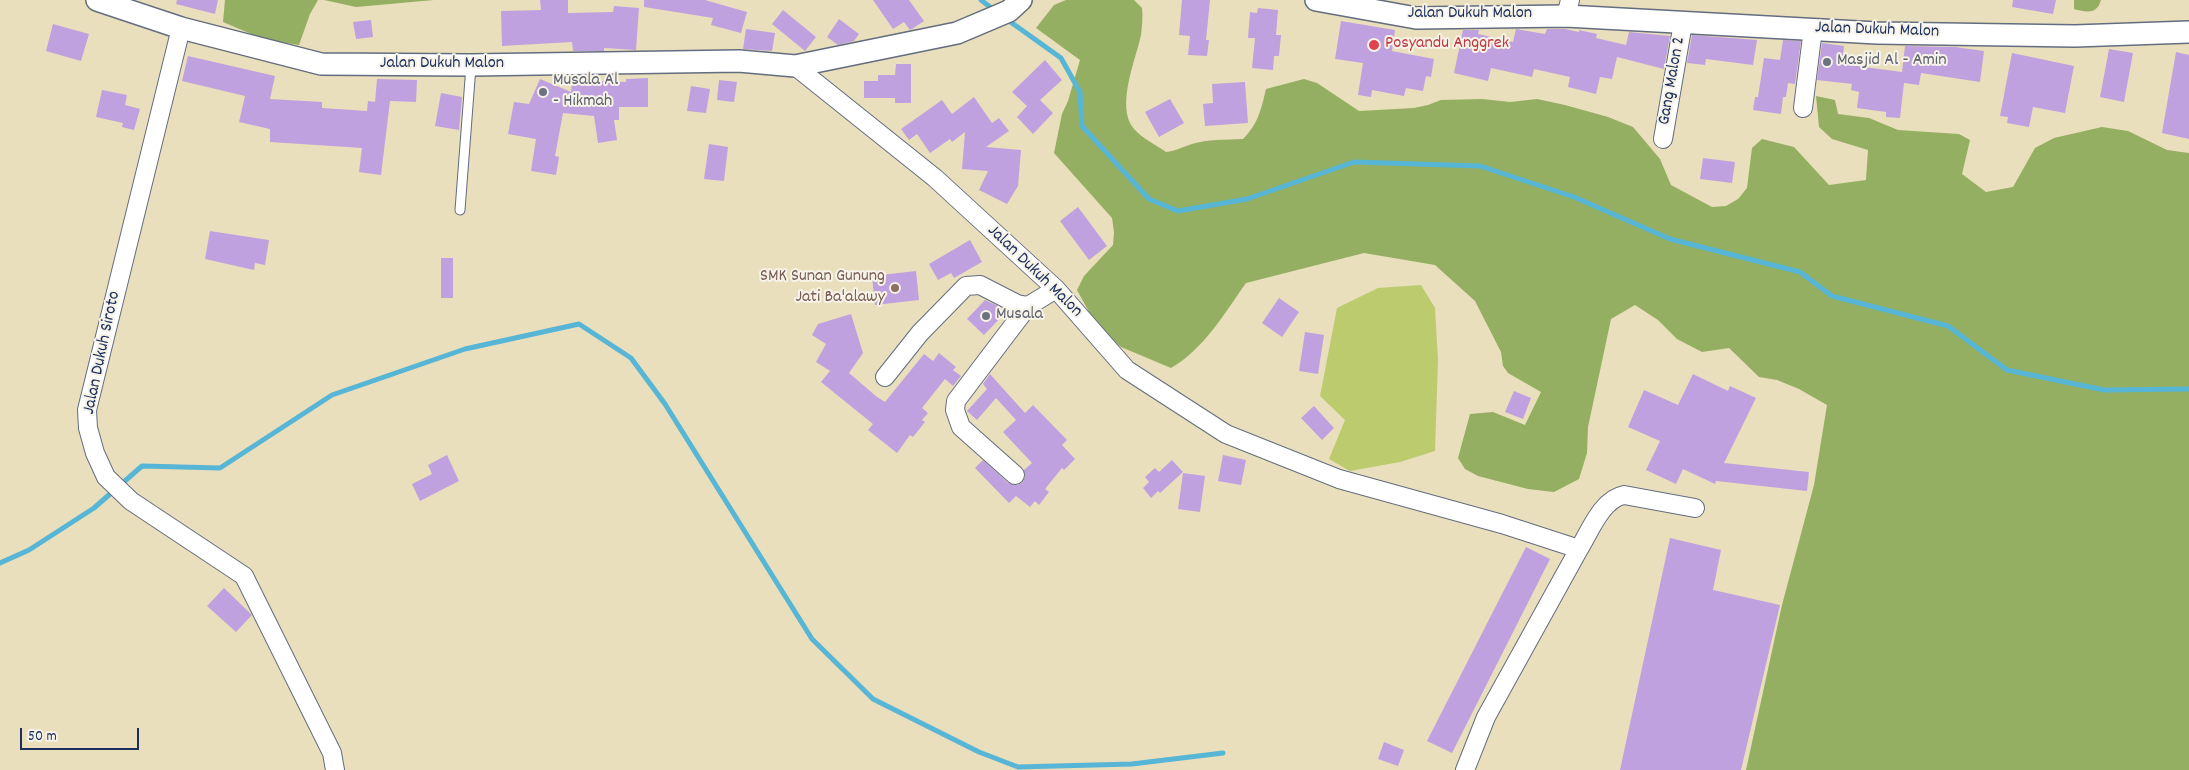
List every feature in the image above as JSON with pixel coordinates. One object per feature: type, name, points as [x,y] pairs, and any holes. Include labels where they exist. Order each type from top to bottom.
[{"type":"street","name":"Jalan Dukuh Malon","points":[[97,0],[181,28],[321,64],[472,65],[739,61],[795,66],[957,33],[1008,9]]},
{"type":"street","name":"Jalan Dukuh Malon","points":[[1316,0],[1416,18],[1568,8],[1683,23],[1877,33],[2075,36],[2189,32]]},
{"type":"street","name":"Gang Malon 2","points":[[1663,139],[1683,23]]},
{"type":"street","name":"Jalan Dukuh Siroto","points":[[181,28],[87,410],[88,428],[95,453],[106,477],[131,501],[244,576],[332,753],[335,770]]},
{"type":"street","points":[[1803,108],[1813,29]]},
{"type":"street","name":"Jalan Dukuh Malon","points":[[795,66],[935,178],[1056,289],[1127,370],[1226,434],[1339,479],[1502,524],[1579,549]]},
{"type":"street","points":[[884,377],[920,333],[966,286],[980,285],[1017,304],[1028,306]]},
{"type":"street","points":[[1015,475],[961,427],[955,410],[956,401],[1028,306],[1056,289]]},
{"type":"street","points":[[1465,770],[1486,717],[1579,549],[1606,506],[1614,497],[1624,496],[1695,508]]},
{"type":"lane","points":[[460,210],[472,65]]},
{"type":"green space","points":[[225,0],[318,0],[310,14],[299,45],[263,39],[223,22]]},
{"type":"green space","points":[[324,0],[434,0],[356,7]]},
{"type":"green space","points":[[1066,0],[1134,0],[1142,8],[1141,35],[1128,83],[1126,108],[1134,129],[1166,152],[1204,141],[1243,139],[1256,122],[1266,89],[1304,79],[1317,83],[1359,111],[1414,108],[1441,100],[1482,99],[1510,102],[1537,99],[1608,117],[1633,127],[1660,159],[1671,185],[1712,207],[1726,206],[1738,199],[1747,188],[1752,148],[1762,139],[1794,147],[1829,185],[1866,180],[1868,150],[1832,139],[1819,127],[1816,96],[1835,100],[1838,114],[1869,118],[1898,130],[1959,134],[1970,140],[1962,174],[1986,192],[2013,187],[2035,148],[2054,138],[2102,127],[2128,131],[2167,150],[2189,153],[2189,770],[1746,770],[1782,605],[1814,485],[1827,405],[1799,389],[1777,380],[1759,377],[1729,348],[1702,352],[1677,339],[1658,320],[1635,305],[1611,319],[1588,427],[1587,453],[1579,479],[1554,492],[1528,489],[1478,476],[1465,469],[1458,458],[1470,414],[1493,412],[1525,425],[1541,392],[1508,373],[1503,366],[1501,352],[1475,301],[1435,265],[1364,253],[1246,283],[1213,330],[1194,351],[1171,368],[1121,347],[1098,328],[1077,290],[1084,276],[1113,245],[1112,218],[1054,153],[1062,114],[1068,101],[1080,60],[1036,28],[1054,5]]},
{"type":"green space","points":[[2074,0],[2101,0],[2097,8],[2087,11],[2074,9]]},
{"type":"green space","points":[[1421,285],[1435,308],[1438,360],[1435,451],[1400,462],[1350,471],[1329,459],[1345,420],[1320,396],[1337,308],[1378,288]]},
{"type":"building","points":[[177,0],[218,0],[215,14],[176,4]]},
{"type":"building","points":[[540,0],[568,0],[568,13],[613,12],[614,6],[639,8],[636,50],[604,48],[604,51],[573,51],[572,42],[502,46],[501,11],[541,10]]},
{"type":"building","points":[[644,0],[705,0],[747,12],[741,33],[711,25],[713,18],[644,7]]},
{"type":"building","points":[[873,0],[909,0],[924,21],[910,30],[904,22],[893,29]]},
{"type":"building","points":[[1182,0],[1210,0],[1206,40],[1209,40],[1207,56],[1188,55],[1190,36],[1179,35]]},
{"type":"building","points":[[2013,0],[2056,0],[2053,14],[2012,7]]},
{"type":"building","points":[[1258,8],[1278,10],[1276,35],[1281,35],[1279,56],[1274,56],[1273,70],[1252,68],[1255,38],[1248,38],[1250,12],[1257,13]]},
{"type":"building","points":[[783,10],[816,37],[805,51],[772,24]]},
{"type":"building","points":[[839,19],[859,34],[854,41],[838,45],[827,37]]},
{"type":"building","points":[[371,20],[373,37],[356,39],[353,22]]},
{"type":"building","points":[[1341,21],[1395,30],[1392,51],[1434,59],[1431,77],[1426,76],[1423,91],[1406,88],[1404,96],[1372,90],[1371,97],[1358,95],[1363,63],[1335,59]]},
{"type":"building","points":[[53,24],[89,34],[81,61],[46,51]]},
{"type":"building","points":[[746,29],[775,33],[772,51],[743,49]]},
{"type":"building","points":[[1516,29],[1545,34],[1547,29],[1565,29],[1579,32],[1579,30],[1597,34],[1596,38],[1626,45],[1629,32],[1670,36],[1664,69],[1617,57],[1612,79],[1600,77],[1596,94],[1568,87],[1570,77],[1534,69],[1532,77],[1491,68],[1488,81],[1454,73],[1463,30],[1479,30],[1478,34],[1513,42]]},
{"type":"building","points":[[1692,35],[1757,40],[1753,65],[1706,59],[1705,65],[1687,63]]},
{"type":"building","points":[[1783,40],[1801,41],[1795,84],[1788,83],[1786,97],[1783,97],[1781,114],[1753,110],[1755,97],[1758,97],[1764,58],[1780,60]]},
{"type":"building","points":[[1822,43],[1844,46],[1842,64],[1902,72],[1905,46],[1955,47],[1984,51],[1980,82],[1921,73],[1919,85],[1904,83],[1900,118],[1886,117],[1886,112],[1857,108],[1859,92],[1851,90],[1852,84],[1817,80]]},
{"type":"building","points":[[2109,49],[2133,53],[2124,102],[2100,97]]},
{"type":"building","points":[[2176,52],[2189,55],[2189,139],[2162,133]]},
{"type":"building","points":[[2012,53],[2074,66],[2065,113],[2033,107],[2029,127],[2007,123],[2008,117],[2000,116]]},
{"type":"building","points":[[188,56],[275,76],[270,99],[322,102],[322,108],[367,111],[368,101],[375,102],[377,79],[417,80],[416,102],[390,101],[381,175],[359,172],[362,148],[270,142],[270,129],[239,122],[245,96],[182,81]]},
{"type":"building","points":[[1045,60],[1062,80],[1040,100],[1053,113],[1033,134],[1017,117],[1027,106],[1012,92]]},
{"type":"building","points":[[896,64],[911,64],[911,103],[895,103],[895,98],[864,98],[864,81],[878,81],[878,75],[895,75]]},
{"type":"building","points":[[648,78],[648,107],[619,107],[619,120],[614,120],[617,140],[598,143],[594,116],[563,113],[555,156],[559,157],[556,175],[531,171],[536,139],[508,134],[514,102],[529,104],[540,79],[571,92],[572,82],[602,85],[602,81],[626,82],[626,79]]},
{"type":"building","points":[[719,80],[737,82],[734,102],[717,100]]},
{"type":"building","points":[[1245,82],[1248,123],[1205,126],[1203,104],[1213,103],[1212,84]]},
{"type":"building","points":[[691,86],[710,89],[706,113],[687,111]]},
{"type":"building","points":[[102,90],[127,95],[125,105],[140,109],[134,130],[122,127],[123,123],[96,117]]},
{"type":"building","points":[[441,93],[462,97],[459,130],[435,126]]},
{"type":"building","points":[[974,97],[992,123],[999,118],[1009,131],[986,147],[1021,150],[1018,186],[1007,204],[979,190],[988,171],[962,169],[965,132],[952,142],[950,139],[930,153],[917,134],[909,140],[901,129],[942,100],[952,114]]},
{"type":"building","points":[[1170,99],[1184,123],[1159,137],[1145,112]]},
{"type":"building","points":[[709,144],[728,147],[724,181],[704,179]]},
{"type":"building","points":[[1703,158],[1735,162],[1732,183],[1700,179]]},
{"type":"building","points":[[1078,207],[1107,246],[1089,260],[1060,221]]},
{"type":"building","points":[[210,231],[269,240],[265,265],[255,263],[254,270],[205,259]]},
{"type":"building","points":[[970,240],[982,262],[954,278],[951,273],[938,280],[929,264]]},
{"type":"building","points":[[441,258],[453,258],[453,298],[441,298]]},
{"type":"building","name":"SMK Sunan Gunung Jati Ba'alawy","points":[[916,271],[919,300],[875,305],[872,276]]},
{"type":"building","points":[[1279,298],[1299,312],[1282,337],[1262,323]]},
{"type":"building","name":"Musala","points":[[985,300],[998,306],[1005,313],[984,335],[967,319]]},
{"type":"building","points":[[851,314],[863,353],[849,373],[885,402],[924,354],[933,361],[939,353],[956,367],[953,370],[961,376],[953,386],[945,379],[922,408],[928,413],[922,420],[925,422],[913,437],[910,435],[897,453],[868,430],[873,424],[821,382],[830,371],[816,362],[826,344],[812,335],[818,324]]},
{"type":"building","points":[[1305,332],[1324,335],[1318,374],[1299,371]]},
{"type":"building","points":[[990,374],[1025,413],[1033,405],[1067,440],[1062,445],[1075,459],[1064,470],[1062,468],[1045,489],[1049,492],[1039,505],[1035,501],[1030,507],[1016,496],[1009,503],[975,468],[983,460],[1008,483],[1018,485],[1023,482],[1025,477],[1024,470],[1032,463],[1003,432],[1016,420],[996,398],[977,420],[967,411],[987,389],[983,384]]},
{"type":"building","points":[[1693,374],[1728,391],[1730,386],[1756,398],[1724,463],[1809,472],[1807,491],[1716,481],[1715,484],[1683,469],[1676,484],[1646,470],[1660,441],[1628,427],[1644,390],[1678,405]]},
{"type":"building","points":[[1514,391],[1531,398],[1523,419],[1505,412]]},
{"type":"building","points":[[1314,406],[1334,428],[1322,440],[1301,418]]},
{"type":"building","points":[[447,455],[459,481],[420,501],[412,484],[432,474],[428,465]]},
{"type":"building","points":[[1223,455],[1246,460],[1241,485],[1218,481]]},
{"type":"building","points":[[1172,460],[1183,472],[1160,493],[1158,491],[1151,498],[1143,488],[1149,482],[1145,477],[1155,468],[1159,472]]},
{"type":"building","points":[[1183,473],[1205,476],[1200,512],[1178,509]]},
{"type":"building","points":[[1670,538],[1721,550],[1713,590],[1780,605],[1741,770],[1620,770]]},
{"type":"building","points":[[1526,547],[1550,559],[1452,753],[1427,741]]},
{"type":"building","points":[[224,588],[252,615],[236,632],[207,606]]},
{"type":"building","points":[[1384,742],[1404,750],[1398,766],[1378,759]]},
{"type":"waterway","points":[[981,0],[994,10]]},
{"type":"waterway","points":[[1005,18],[1061,58],[1080,92],[1082,126],[1149,199],[1178,211],[1247,199],[1354,162],[1480,166],[1574,197],[1670,239],[1800,272],[1832,296],[1948,326],[2007,370],[2104,390],[2189,389]]},
{"type":"waterway","points":[[0,563],[29,550],[94,508],[142,466],[220,468],[332,395],[465,349],[579,324],[631,358],[665,404],[812,639],[873,699],[979,752],[1018,767],[1132,764],[1223,753]]},
{"type":"place","name":"Posyandu Anggrek","points":[[1374,45]]},
{"type":"place","name":"Masjid Al - Amin","points":[[1827,62]]},
{"type":"place","name":"Musala Al - Hikmah","points":[[543,92]]},
{"type":"place","name":"SMK Sunan Gunung Jati Ba'alawy","points":[[895,288]]},
{"type":"place","name":"Musala","points":[[986,316]]}]
